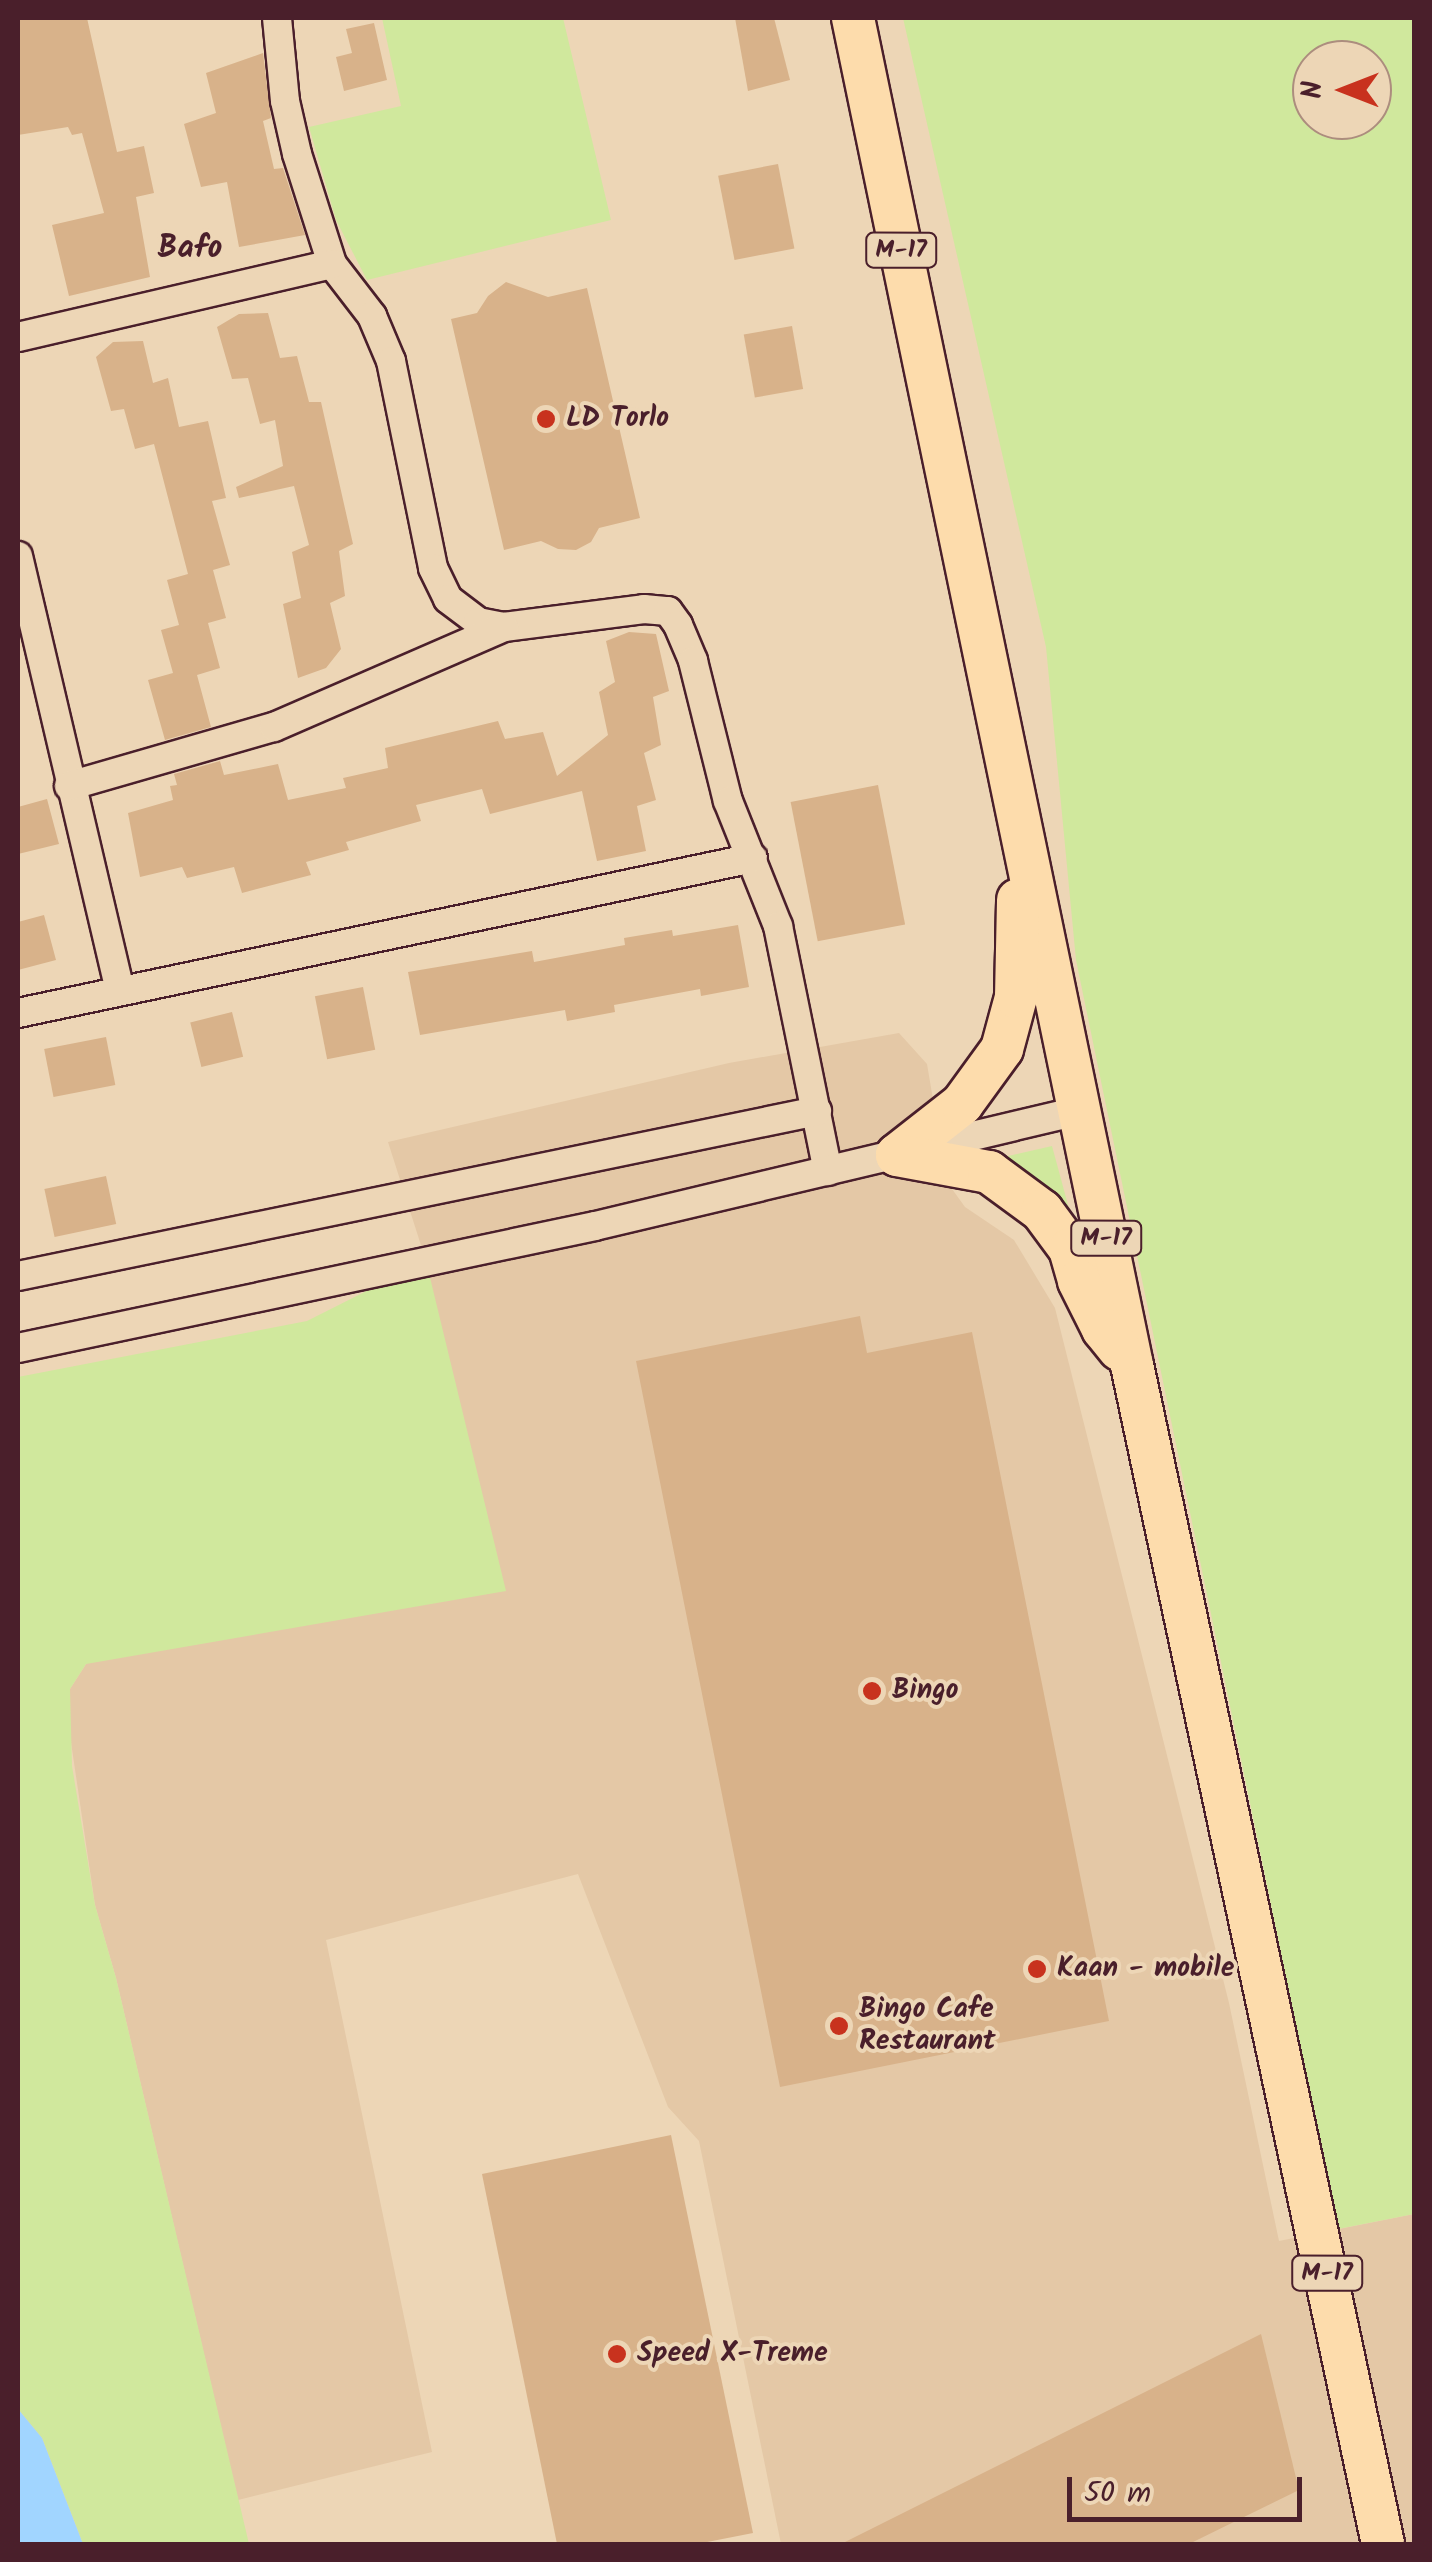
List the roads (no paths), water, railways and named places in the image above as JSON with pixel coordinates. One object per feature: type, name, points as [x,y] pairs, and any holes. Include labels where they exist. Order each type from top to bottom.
[{"type":"main road","name":"M-17","points":[[853,18],[1132,1365],[1383,2544]]},
{"type":"main road","points":[[897,1155],[962,1104],[983,1082],[1002,1049],[1016,997],[1021,835]]},
{"type":"main road","points":[[897,1155],[989,1172],[1042,1211],[1070,1249],[1079,1280],[1103,1329],[1132,1365]]},
{"type":"street","points":[[276,18],[285,101],[332,264],[372,316],[391,361],[433,568],[464,615],[504,627]]},
{"type":"street","points":[[18,338],[332,264]]},
{"type":"street","points":[[18,556],[120,991]]},
{"type":"street","points":[[69,786],[274,727],[504,627],[644,609],[668,610],[693,661],[713,754],[778,926],[828,1171]]},
{"type":"street","points":[[18,1013],[753,858]]},
{"type":"street","points":[[18,1276],[816,1111]]},
{"type":"street","points":[[18,1348],[595,1226],[1079,1111]]},
{"type":"water","points":[[18,2409],[42,2438],[83,2544],[18,2544]]},
{"type":"place","name":"LD Torlo","points":[[546,419]]},
{"type":"place","name":"Bingo","points":[[872,1691]]},
{"type":"place","name":"Kaan - mobile","points":[[1037,1969]]},
{"type":"place","name":"Bingo Cafe Restaurant","points":[[839,2026]]},
{"type":"place","name":"Speed X-Treme","points":[[617,2354]]},
{"type":"district","name":"Bafo","points":[[190,249]]}]
